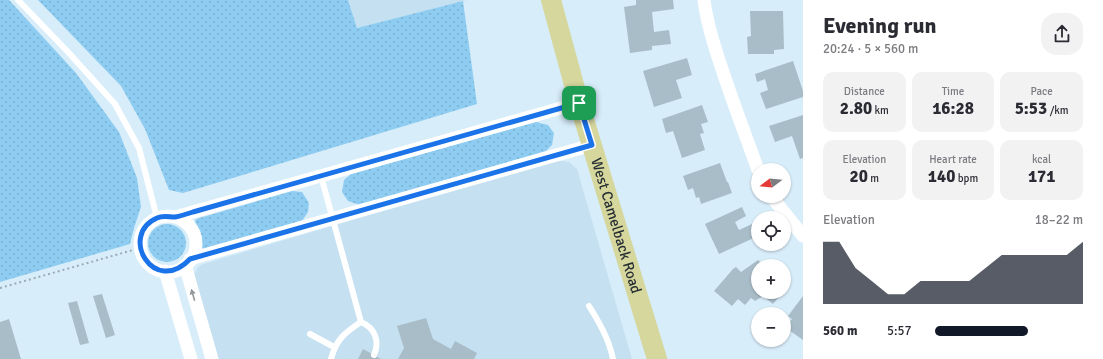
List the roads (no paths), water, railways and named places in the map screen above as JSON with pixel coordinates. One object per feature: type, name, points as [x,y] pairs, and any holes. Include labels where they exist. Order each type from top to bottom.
[{"type":"main road","name":"West Camelback Road","points":[[550,0],[579,103],[657,359]]},
{"type":"street","points":[[704,0],[712,40],[731,98],[755,163]]},
{"type":"street","points":[[174,217],[579,103]]},
{"type":"street","points":[[212,359],[201,322],[188,262],[194,251],[194,234],[183,220],[166,216],[157,218],[149,223],[143,230],[140,239],[140,248],[143,257],[149,264],[156,269],[172,271],[179,269],[188,262],[592,145]]},
{"type":"street","points":[[777,203],[803,236]]},
{"type":"street","points":[[165,271],[191,359]]},
{"type":"street","points":[[182,328],[201,322]]},
{"type":"lane","points":[[18,0],[115,104],[139,148],[157,218]]},
{"type":"lane","points":[[321,176],[360,322]]},
{"type":"lane","points":[[589,306],[602,327],[612,352],[613,359]]},
{"type":"lane","points":[[331,359],[334,348],[344,334],[360,322]]},
{"type":"lane","points":[[360,322],[368,325],[374,332],[377,348],[374,355]]},
{"type":"lane","points":[[310,334],[334,348]]}]
